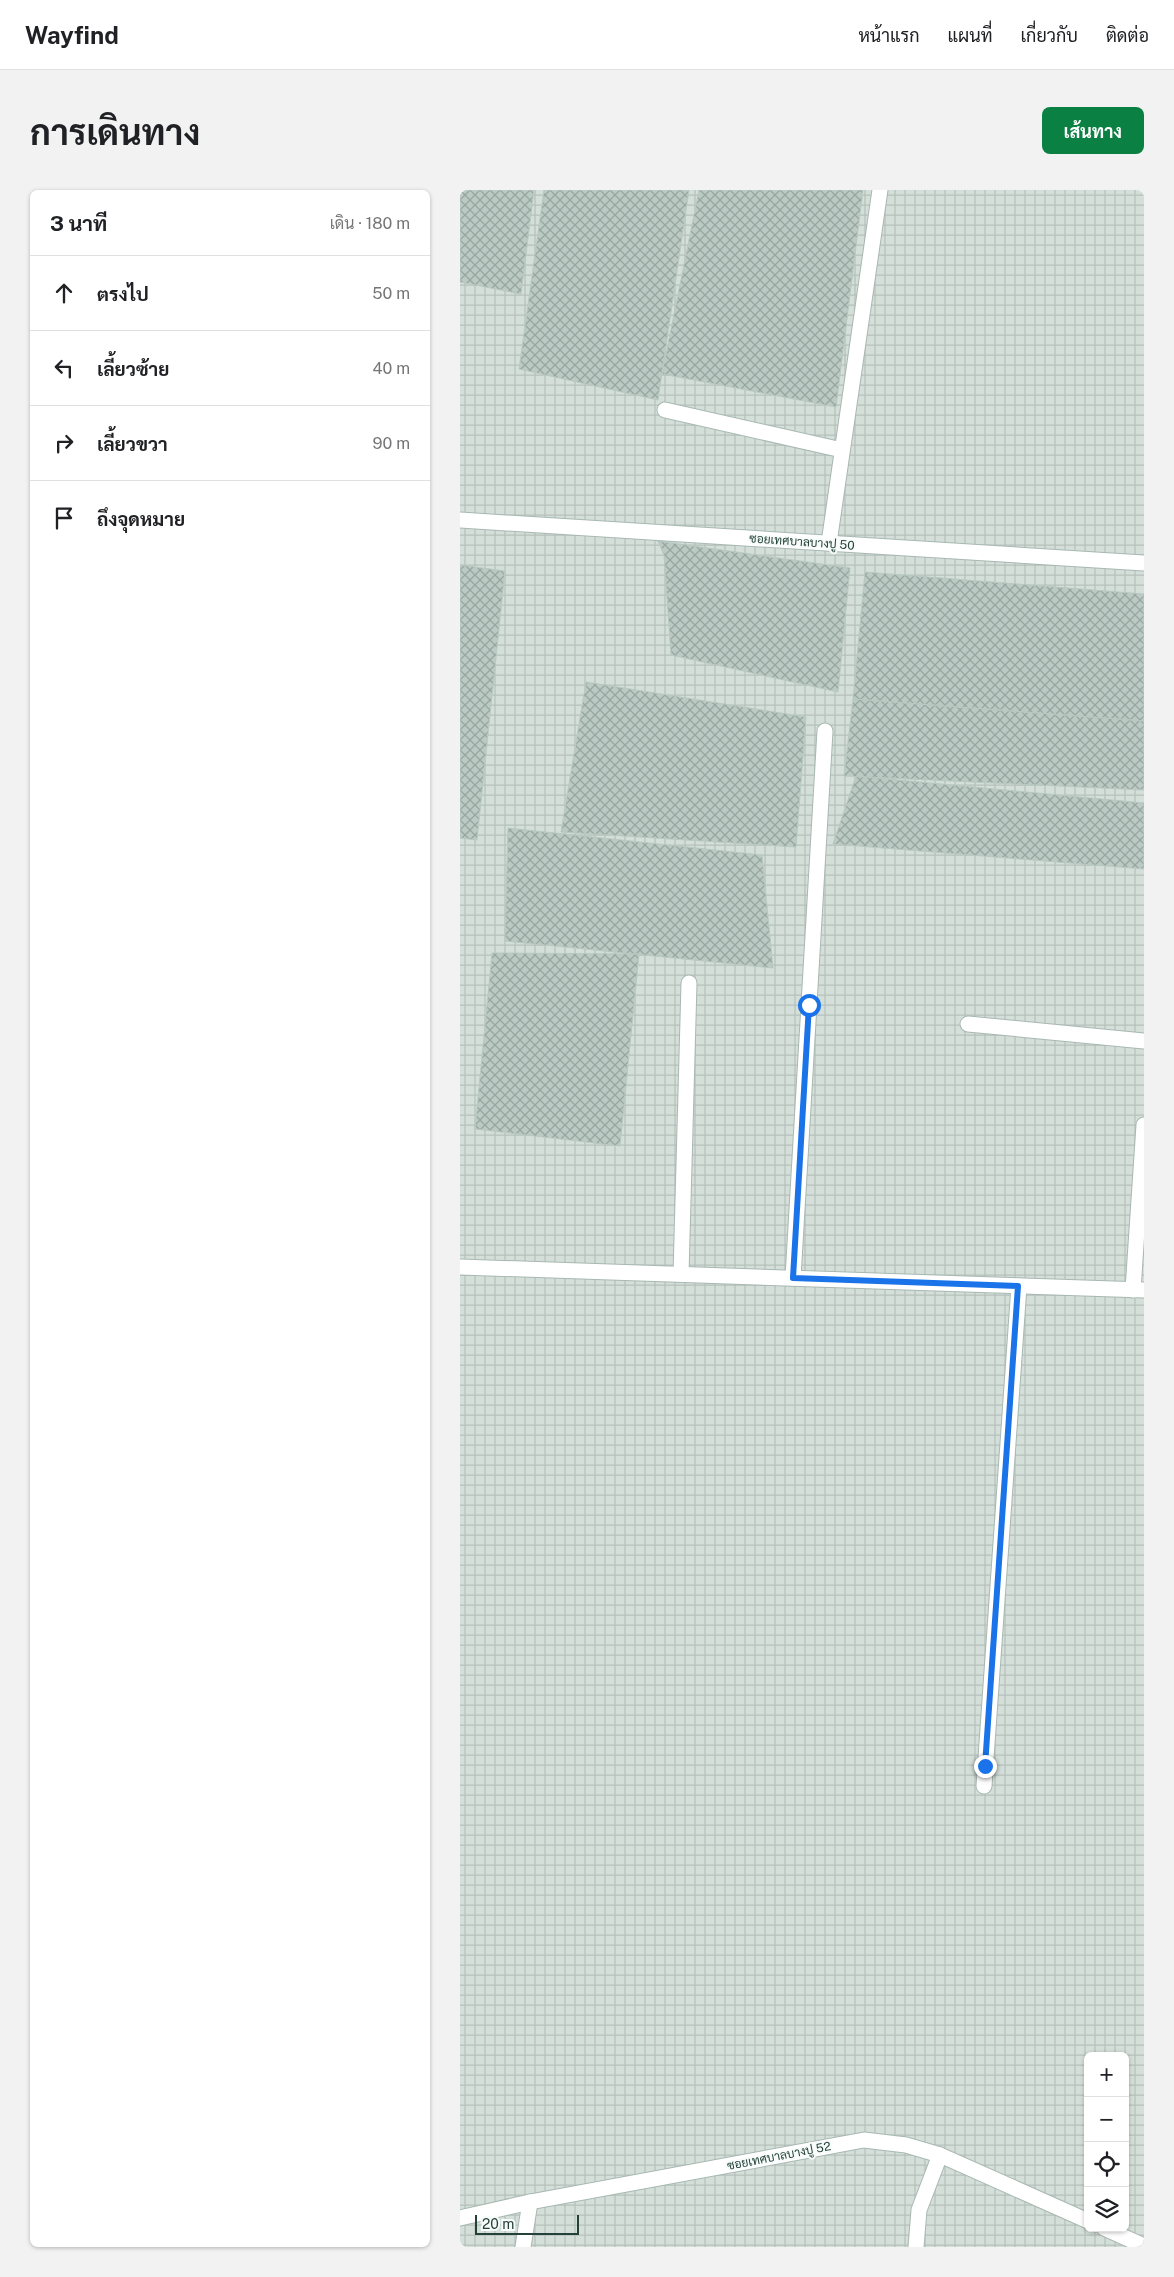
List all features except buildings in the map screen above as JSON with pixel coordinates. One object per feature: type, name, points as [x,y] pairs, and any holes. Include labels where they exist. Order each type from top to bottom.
[{"type":"street","points":[[829,544],[880,190]]},
{"type":"street","points":[[665,410],[842,450]]},
{"type":"street","name":"ซอยเทศบาลบางปู 50","points":[[460,520],[1144,563]]},
{"type":"street","points":[[793,1278],[825,731]]},
{"type":"street","points":[[681,1274],[689,983]]},
{"type":"street","points":[[968,1024],[1144,1041]]},
{"type":"street","points":[[460,1267],[1138,1290],[1144,1126]]},
{"type":"street","points":[[984,1786],[1018,1286]]},
{"type":"street","name":"ซอยเทศบาลบางปู 52","points":[[460,2218],[530,2202],[864,2140],[906,2145],[940,2155],[1084,2219]]},
{"type":"street","points":[[916,2247],[919,2210],[940,2155]]},
{"type":"street","points":[[523,2247],[530,2202]]},
{"type":"street","points":[[1113,2232],[1144,2246]]},
{"type":"shaded area","points":[[460,190],[1144,190],[1144,2247],[460,2247]]},
{"type":"route","points":[[809,1005],[793,1278],[1018,1286],[985,1766]]}]
